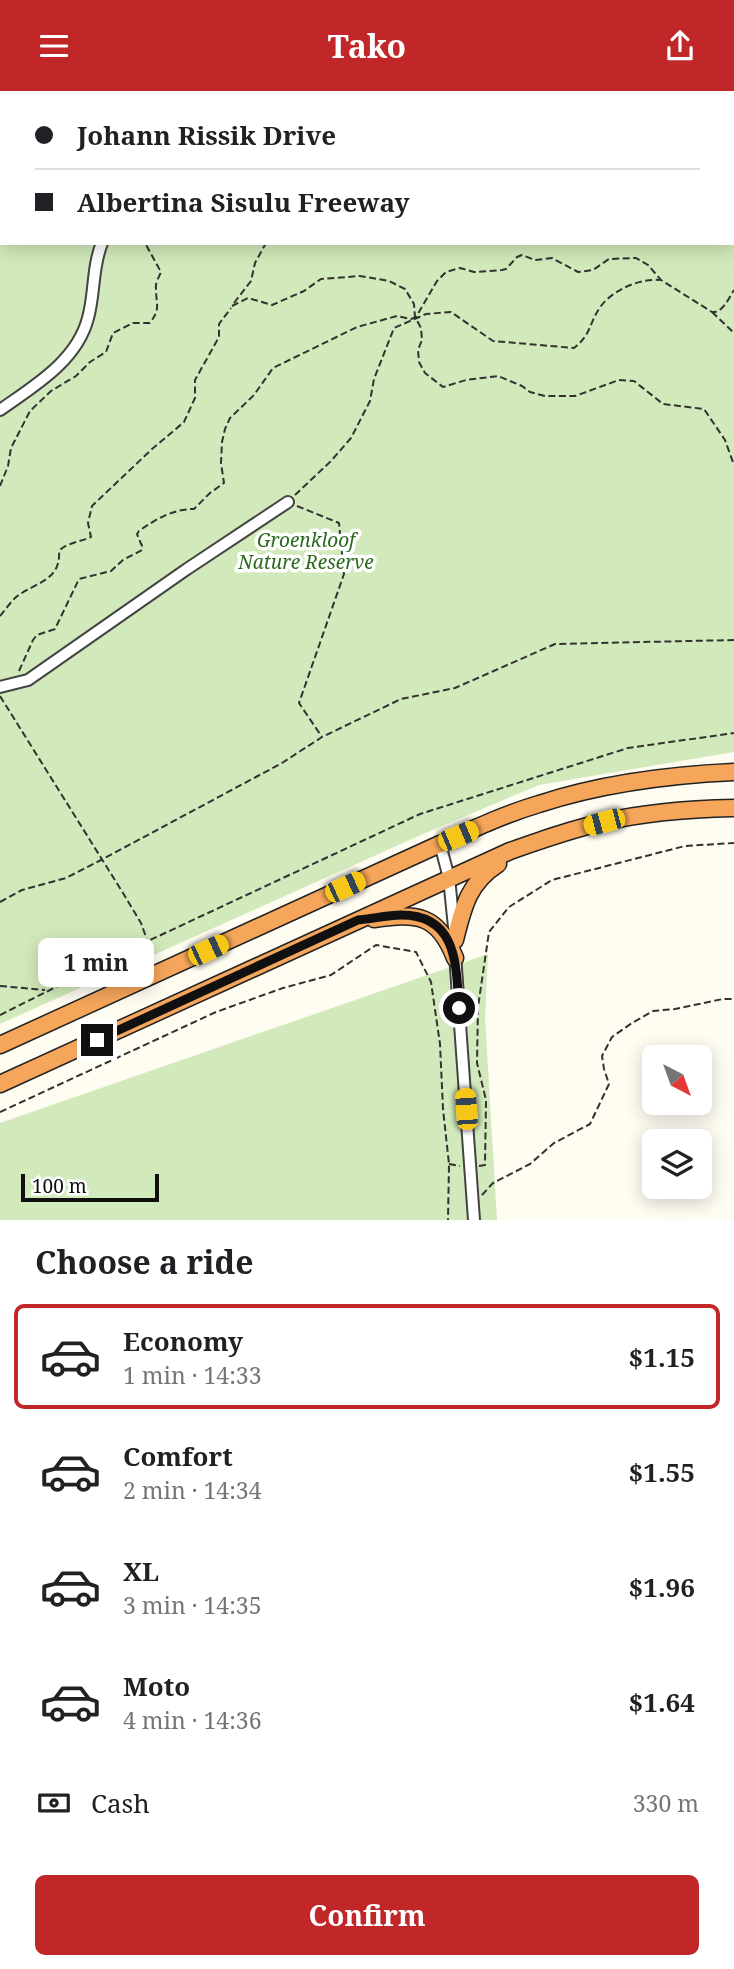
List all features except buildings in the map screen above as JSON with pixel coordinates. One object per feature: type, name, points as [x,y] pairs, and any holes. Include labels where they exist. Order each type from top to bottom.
[{"type":"highway","points":[[0,1045],[509,814],[588,790],[648,779],[734,772]]},
{"type":"highway","points":[[0,1084],[510,851],[604,822],[672,811],[734,808]]},
{"type":"highway","points":[[455,940],[467,897],[484,874],[513,855],[556,835]]},
{"type":"highway","points":[[358,920],[401,915],[428,921],[446,937],[455,958]]},
{"type":"street","points":[[0,410],[65,359],[81,338],[88,318],[96,256],[101,245]]},
{"type":"street","points":[[0,687],[29,680],[288,502]]},
{"type":"street","points":[[440,844],[449,878],[455,940],[474,1220]]},
{"type":"path","points":[[0,486],[11,448],[30,411],[51,391],[76,376],[90,362],[106,352],[113,333],[133,323],[150,323],[156,315],[159,304],[155,287],[161,272],[146,245]]},
{"type":"path","points":[[0,615],[14,599],[50,578],[56,570],[59,551],[64,545],[91,537],[88,523],[92,506],[184,422],[195,398],[195,380],[219,337],[219,324],[251,281],[255,263],[265,245]]},
{"type":"path","points":[[415,318],[437,281],[446,272],[460,268],[474,272],[502,270],[522,255],[535,260],[552,258],[578,272],[593,270],[608,259],[636,258],[648,265],[661,280],[712,312],[734,333]]},
{"type":"path","points":[[232,306],[248,298],[272,305],[304,291],[321,279],[360,276],[389,281],[405,289],[414,304],[415,318],[421,328],[419,362],[425,373],[443,387],[466,380],[498,376],[530,392],[575,396],[619,380],[634,381],[663,404],[704,409],[725,440],[734,465]]},
{"type":"path","points":[[322,737],[299,703],[344,574],[339,523],[288,502],[351,438],[370,401],[374,379],[394,328],[426,314],[451,312],[493,341],[575,348],[585,339],[601,306],[620,290],[652,279],[661,280]]},
{"type":"path","points":[[712,312],[721,310],[734,291]]},
{"type":"path","points":[[13,685],[33,640],[37,635],[55,629],[79,579],[111,571],[123,560],[142,550],[137,534],[139,531],[160,517],[184,509],[194,509],[223,483],[221,463],[225,429],[230,418],[254,395],[273,368],[357,327],[397,316],[415,318]]},
{"type":"path","points":[[0,902],[22,890],[66,877],[101,860],[282,763],[322,737],[401,699],[455,688],[555,644],[734,640]]},
{"type":"path","points":[[0,695],[141,923],[148,941]]},
{"type":"path","points":[[0,1015],[148,941],[420,814],[628,748],[734,733]]},
{"type":"path","points":[[449,1164],[470,1168],[485,1165],[486,1100],[477,1063],[478,1007],[489,932],[509,907],[552,880],[685,846],[734,843]]},
{"type":"path","points":[[0,1112],[216,1012],[283,988],[331,975],[376,945],[415,952],[431,982],[440,1044],[449,1164],[448,1220]]},
{"type":"path","points":[[0,986],[46,991]]},
{"type":"path","points":[[472,1207],[493,1183],[530,1164],[554,1143],[590,1124],[610,1084],[602,1056],[612,1037],[653,1011],[734,999]]},
{"type":"green space","name":"Groenkloof Nature Reserve","points":[[0,245],[734,245],[734,752],[539,785],[423,834],[0,1024]]},
{"type":"green space","points":[[488,954],[485,1018],[497,1220],[0,1220],[0,1123]]},
{"type":"route","points":[[97,1040],[358,920],[401,915],[428,921],[447,939],[455,958],[459,1008]]}]
